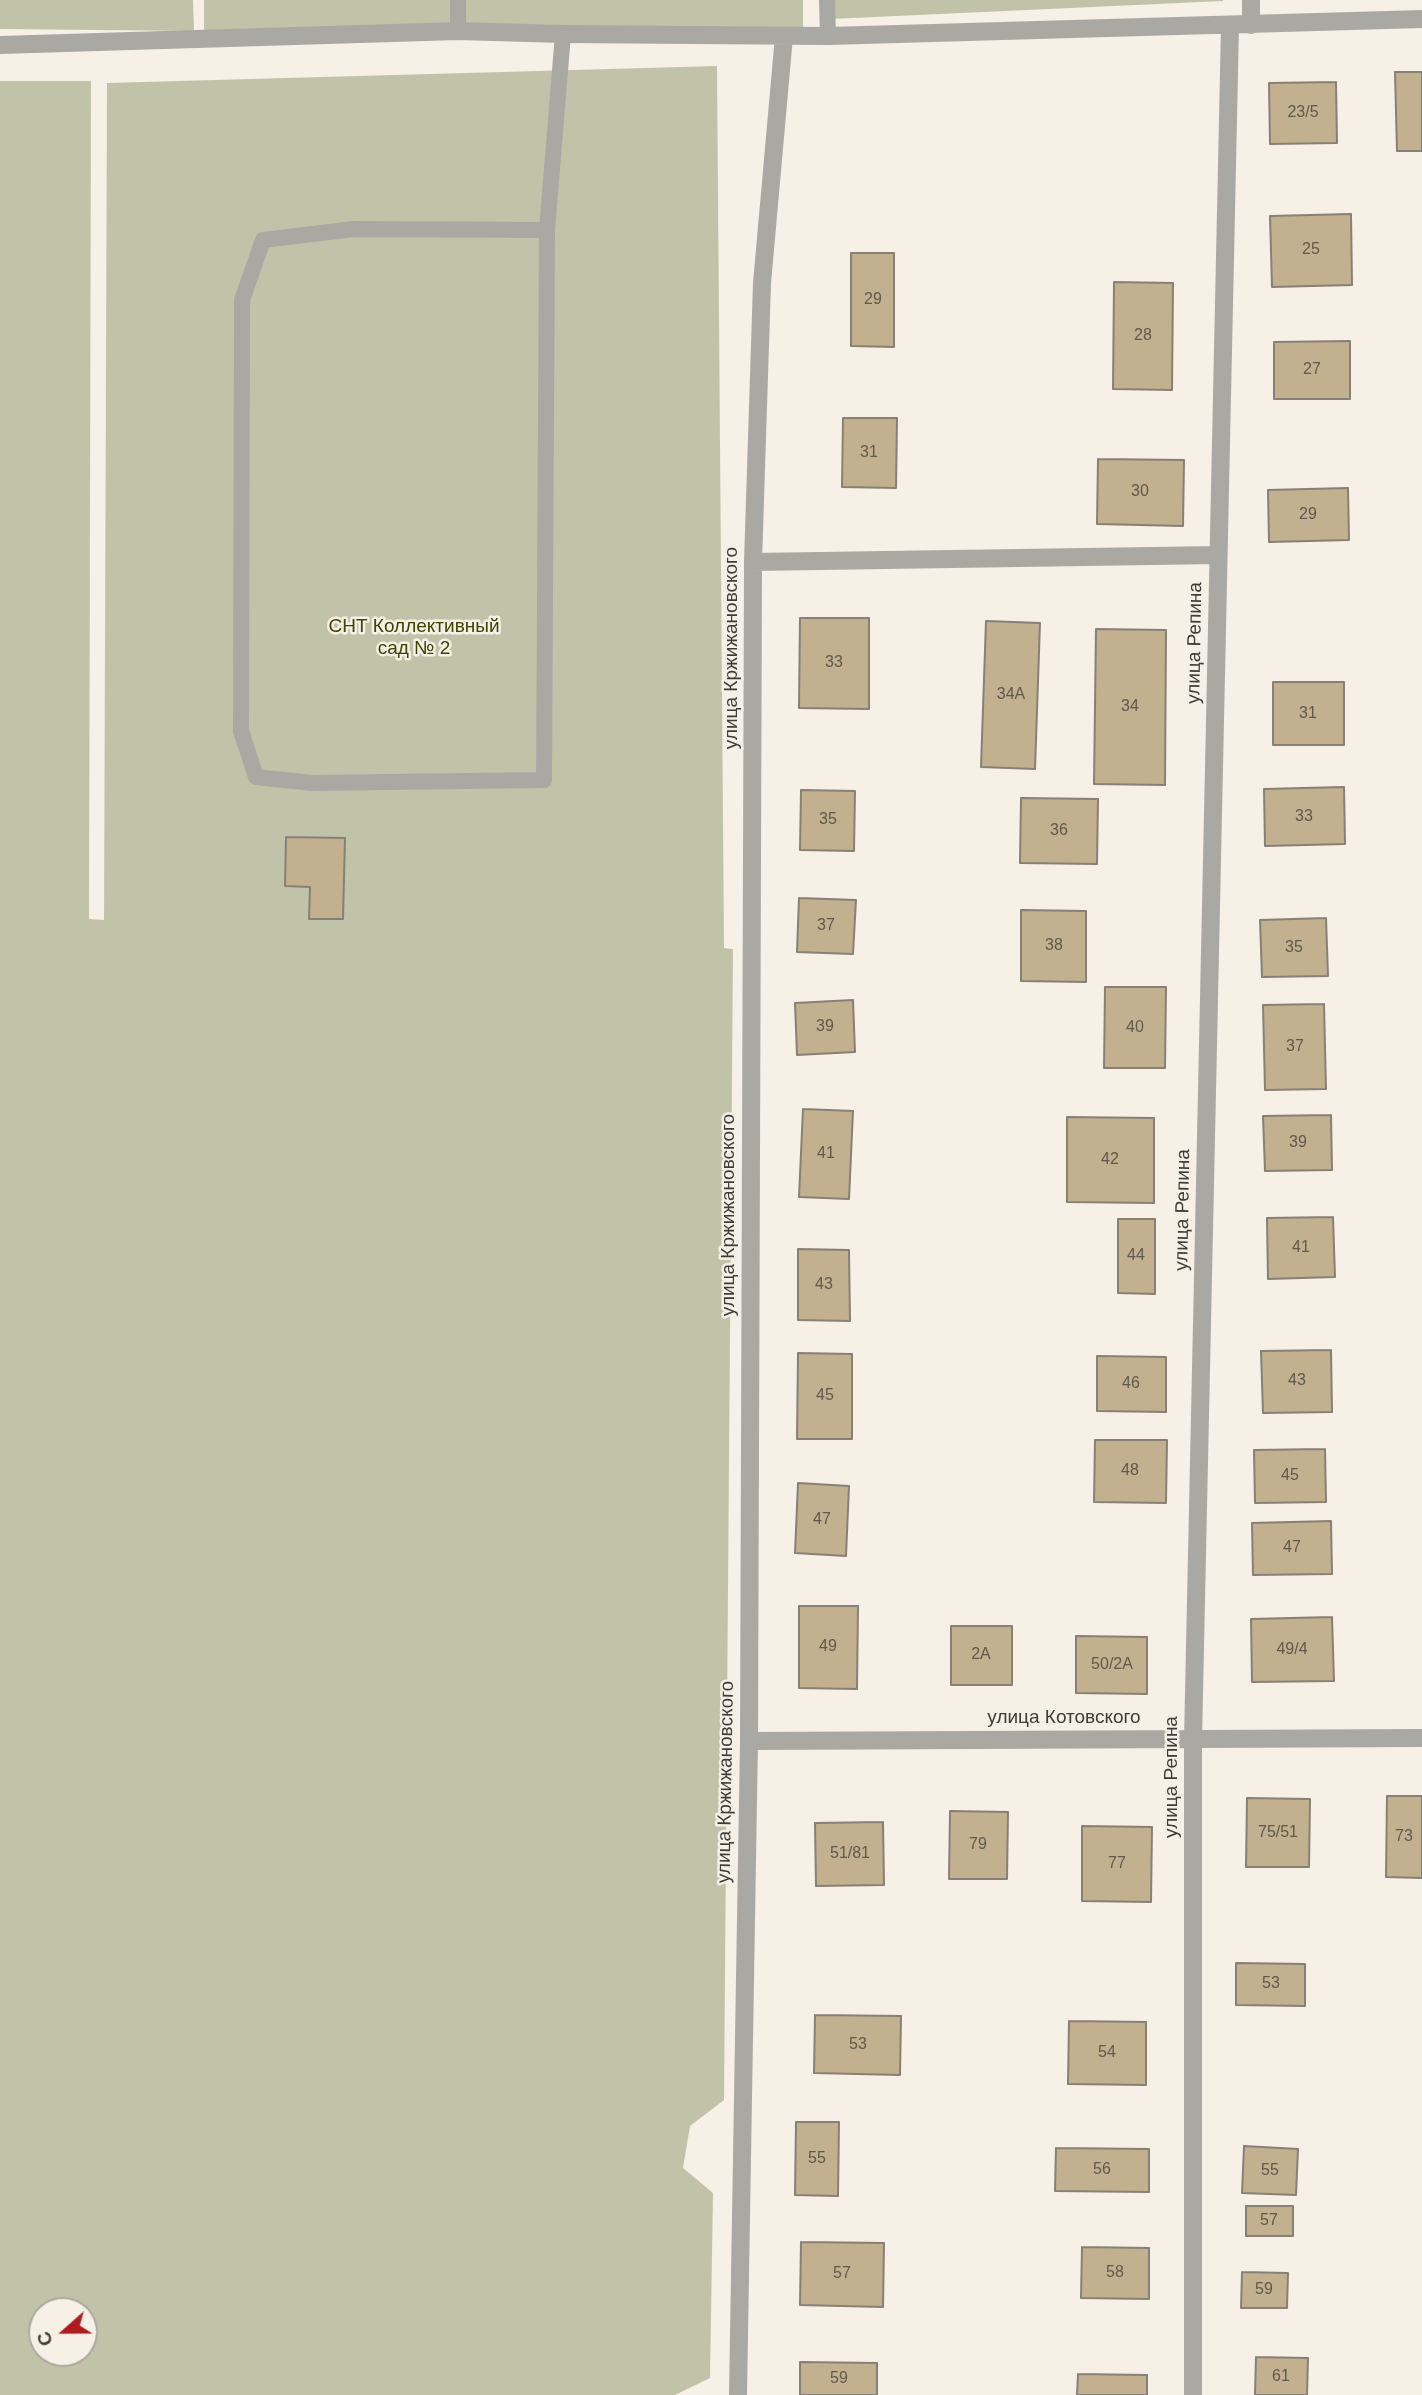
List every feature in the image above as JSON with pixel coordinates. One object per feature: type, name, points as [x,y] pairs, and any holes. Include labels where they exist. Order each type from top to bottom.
[{"type":"street","points":[[1251,0],[1251,25]]},
{"type":"street","points":[[0,45],[458,31],[828,36],[1422,19]]},
{"type":"street","name":"улица Репина","points":[[1194,2395],[1193,1739],[1230,26]]},
{"type":"street","name":"улица Кржижановского","points":[[738,2395],[749,1741],[753,562],[762,283],[784,36]]},
{"type":"street","points":[[753,562],[1218,555]]},
{"type":"street","name":"улица Котовского","points":[[749,1741],[1422,1738]]},
{"type":"lane","points":[[458,0],[458,31]]},
{"type":"lane","points":[[827,0],[828,36]]},
{"type":"lane","points":[[547,230],[354,229],[263,240],[242,300],[241,731],[256,777],[312,783],[544,780],[547,230],[563,34]]},
{"type":"green space","points":[[0,0],[193,0],[194,31],[0,29]]},
{"type":"green space","points":[[204,0],[803,0],[803,35],[204,31]]},
{"type":"green space","points":[[831,0],[1223,0],[1223,1],[831,19]]},
{"type":"green space","name":"СНТ Коллективный сад № 2","points":[[717,66],[724,948],[733,949],[724,2100],[690,2126],[683,2168],[713,2193],[710,2378],[675,2395],[0,2395],[0,81],[91,81],[89,919],[104,920],[107,83]]},
{"type":"building","points":[[1395,72],[1422,72],[1422,151],[1397,151]]},
{"type":"building","points":[[1336,82],[1337,143],[1270,144],[1269,83]]},
{"type":"building","points":[[1351,214],[1352,285],[1272,287],[1270,216]]},
{"type":"building","points":[[851,253],[894,253],[894,347],[851,346]]},
{"type":"building","points":[[1114,282],[1173,283],[1172,390],[1113,389]]},
{"type":"building","points":[[1350,341],[1350,399],[1274,399],[1274,342]]},
{"type":"building","points":[[843,418],[897,418],[896,488],[842,487]]},
{"type":"building","points":[[1098,459],[1184,460],[1183,526],[1097,524]]},
{"type":"building","points":[[1348,488],[1349,540],[1269,542],[1268,490]]},
{"type":"building","points":[[800,618],[869,618],[869,709],[799,708]]},
{"type":"building","points":[[986,621],[1040,623],[1035,769],[981,767]]},
{"type":"building","points":[[1096,629],[1166,630],[1165,785],[1094,784]]},
{"type":"building","points":[[1273,682],[1344,682],[1344,745],[1273,745]]},
{"type":"building","points":[[1344,787],[1345,844],[1265,846],[1264,789]]},
{"type":"building","points":[[801,790],[855,791],[854,851],[800,850]]},
{"type":"building","points":[[1021,798],[1098,799],[1097,864],[1020,863]]},
{"type":"building","points":[[286,837],[345,838],[343,919],[309,919],[310,887],[285,886]]},
{"type":"building","points":[[799,898],[856,900],[853,954],[797,952]]},
{"type":"building","points":[[1021,910],[1086,911],[1086,982],[1021,981]]},
{"type":"building","points":[[1326,918],[1328,976],[1262,977],[1260,920]]},
{"type":"building","points":[[1105,987],[1166,987],[1165,1068],[1104,1068]]},
{"type":"building","points":[[853,1000],[855,1052],[797,1055],[795,1003]]},
{"type":"building","points":[[1324,1004],[1326,1089],[1265,1090],[1263,1005]]},
{"type":"building","points":[[803,1109],[853,1111],[849,1199],[799,1197]]},
{"type":"building","points":[[1331,1115],[1332,1170],[1265,1171],[1263,1116]]},
{"type":"building","points":[[1067,1117],[1154,1118],[1154,1203],[1067,1202]]},
{"type":"building","points":[[1333,1217],[1335,1277],[1268,1279],[1267,1218]]},
{"type":"building","points":[[1118,1219],[1155,1219],[1155,1294],[1118,1293]]},
{"type":"building","points":[[798,1249],[849,1250],[850,1321],[798,1320]]},
{"type":"building","points":[[1331,1350],[1332,1412],[1263,1413],[1261,1351]]},
{"type":"building","points":[[798,1353],[852,1354],[852,1439],[797,1439]]},
{"type":"building","points":[[1097,1356],[1166,1357],[1166,1412],[1097,1411]]},
{"type":"building","points":[[1095,1440],[1167,1440],[1166,1503],[1094,1502]]},
{"type":"building","points":[[1325,1449],[1326,1502],[1255,1503],[1254,1450]]},
{"type":"building","points":[[798,1483],[849,1486],[846,1556],[795,1553]]},
{"type":"building","points":[[1331,1521],[1332,1574],[1253,1575],[1252,1523]]},
{"type":"building","points":[[799,1606],[858,1606],[857,1689],[799,1688]]},
{"type":"building","points":[[1332,1617],[1334,1681],[1252,1682],[1251,1619]]},
{"type":"building","points":[[951,1626],[1012,1626],[1012,1685],[951,1685]]},
{"type":"building","points":[[1076,1636],[1147,1637],[1147,1694],[1076,1693]]},
{"type":"building","points":[[1387,1796],[1422,1796],[1422,1878],[1386,1877]]},
{"type":"building","points":[[1247,1798],[1310,1799],[1309,1867],[1246,1867]]},
{"type":"building","points":[[950,1811],[1008,1812],[1007,1879],[949,1879]]},
{"type":"building","points":[[883,1822],[884,1885],[816,1886],[815,1823]]},
{"type":"building","points":[[1082,1826],[1152,1827],[1151,1902],[1082,1901]]},
{"type":"building","points":[[1236,1963],[1305,1964],[1305,2006],[1236,2005]]},
{"type":"building","points":[[815,2015],[901,2016],[900,2075],[814,2073]]},
{"type":"building","points":[[1069,2021],[1146,2022],[1146,2085],[1068,2084]]},
{"type":"building","points":[[796,2122],[839,2122],[838,2196],[795,2195]]},
{"type":"building","points":[[1244,2146],[1298,2149],[1296,2195],[1242,2193]]},
{"type":"building","points":[[1056,2148],[1149,2149],[1149,2192],[1055,2191]]},
{"type":"building","points":[[1246,2206],[1293,2206],[1293,2236],[1246,2236]]},
{"type":"building","points":[[801,2242],[884,2243],[883,2307],[800,2305]]},
{"type":"building","points":[[1082,2247],[1149,2248],[1149,2299],[1081,2298]]},
{"type":"building","points":[[1242,2272],[1288,2273],[1287,2308],[1241,2308]]},
{"type":"building","points":[[1256,2357],[1308,2358],[1307,2395],[1255,2395]]},
{"type":"building","points":[[800,2362],[877,2363],[877,2395],[800,2395]]},
{"type":"building","points":[[1078,2374],[1147,2375],[1147,2395],[1077,2395]]}]
